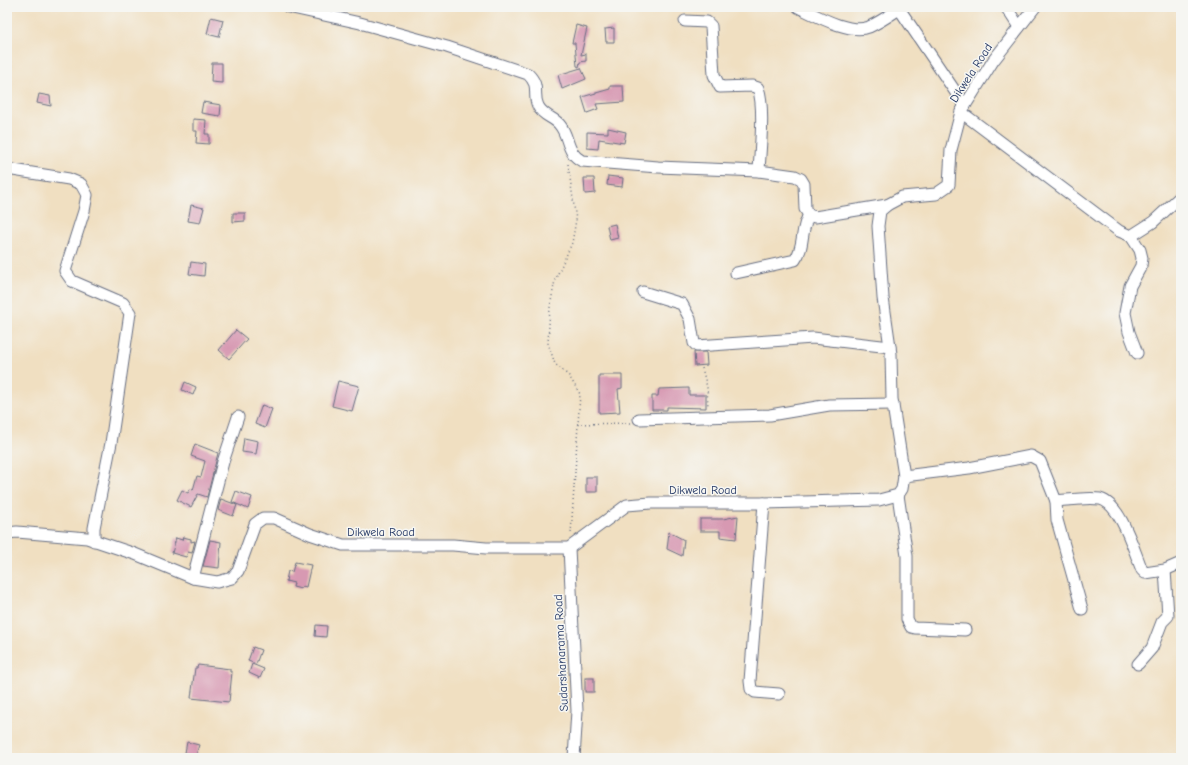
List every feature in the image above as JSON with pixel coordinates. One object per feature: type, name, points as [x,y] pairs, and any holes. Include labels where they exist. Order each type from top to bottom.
[{"type":"street","points":[[288,7],[360,23],[447,47],[528,74],[535,82],[538,105],[543,113],[560,125],[574,156],[582,160],[658,167],[759,171],[801,179],[804,184],[805,209],[809,215],[815,217],[886,204]]},
{"type":"street","points":[[798,7],[827,21],[850,28],[869,27],[898,8],[963,109],[1119,231],[1131,236],[1140,250],[1142,258],[1141,266],[1130,286],[1125,313],[1129,332],[1137,353]]},
{"type":"street","points":[[1006,7],[1019,27]]},
{"type":"street","name":"Dikwela Road","points":[[886,204],[902,197],[936,194],[949,185],[951,150],[963,109],[993,61],[1035,7]]},
{"type":"street","points":[[685,21],[707,22],[711,26],[714,75],[720,87],[752,86],[758,88],[760,94],[761,111],[759,171]]},
{"type":"street","points":[[7,169],[70,179],[81,184],[87,195],[84,211],[66,271],[72,281],[123,303],[130,313],[111,443],[94,528],[94,541]]},
{"type":"street","points":[[1131,236],[1153,222],[1181,196]]},
{"type":"street","points":[[886,204],[880,211],[878,226],[890,347],[893,404],[904,476],[902,489],[898,495],[907,556],[907,619],[911,627],[965,630]]},
{"type":"street","points":[[736,273],[795,260],[799,255],[804,223],[809,215]]},
{"type":"street","points":[[643,292],[682,304],[690,319],[694,343],[698,346],[813,338],[890,347]]},
{"type":"street","points":[[639,418],[708,418],[770,415],[829,405],[893,404]]},
{"type":"street","points":[[193,578],[223,462],[238,417]]},
{"type":"street","points":[[904,476],[969,468],[1031,456],[1040,461],[1056,501],[1057,520],[1082,609]]},
{"type":"street","name":"Dikwela Road","points":[[7,533],[87,538],[135,554],[193,578],[217,582],[232,578],[238,571],[256,524],[263,518],[274,518],[310,534],[343,546],[453,545],[486,548],[569,548],[627,505],[650,503],[764,503],[879,500],[898,495]]},
{"type":"street","points":[[1056,501],[1100,499],[1112,505],[1119,515],[1142,570],[1145,573],[1165,570],[1181,563]]},
{"type":"street","points":[[764,503],[750,681],[751,689],[755,692],[779,694]]},
{"type":"street","name":"Sudarshanarama Road","points":[[569,548],[577,711],[574,758]]},
{"type":"street","points":[[1138,664],[1152,648],[1162,622],[1168,616],[1165,570]]},
{"type":"path","points":[[565,158],[568,165],[576,220],[572,243],[555,280],[550,306],[548,343],[555,364],[569,376],[580,394],[569,548]]},
{"type":"path","points":[[702,368],[707,387],[708,418]]},
{"type":"path","points":[[577,424],[633,423],[639,418]]},
{"type":"building","points":[[211,17],[223,20],[219,37],[207,34]]},
{"type":"building","points":[[576,25],[587,28],[581,55],[586,54],[586,61],[580,62],[579,67],[577,66],[575,43],[572,43]]},
{"type":"building","points":[[614,28],[614,42],[606,42],[605,29]]},
{"type":"building","points":[[212,63],[222,63],[222,83],[211,82]]},
{"type":"building","points":[[581,68],[586,79],[562,89],[558,75]]},
{"type":"building","points":[[610,86],[623,86],[624,102],[596,104],[598,109],[587,113],[582,97],[610,89]]},
{"type":"building","points":[[39,94],[50,96],[51,106],[37,103]]},
{"type":"building","points":[[203,102],[221,105],[220,116],[201,113]]},
{"type":"building","points":[[193,119],[206,120],[205,134],[209,134],[209,144],[196,143],[197,131],[193,131]]},
{"type":"building","points":[[608,128],[626,132],[624,143],[599,139],[598,149],[587,148],[587,132],[608,133]]},
{"type":"building","points":[[608,176],[623,178],[622,187],[607,185]]},
{"type":"building","points":[[584,178],[594,178],[595,193],[585,194]]},
{"type":"building","points":[[191,205],[204,208],[200,223],[188,221]]},
{"type":"building","points":[[233,213],[245,213],[245,221],[233,222]]},
{"type":"building","points":[[615,224],[618,238],[610,240],[607,226]]},
{"type":"building","points":[[191,262],[205,264],[204,276],[189,274]]},
{"type":"building","points":[[236,330],[247,339],[229,359],[219,350]]},
{"type":"building","points":[[694,352],[706,352],[707,365],[695,366]]},
{"type":"building","points":[[599,375],[622,375],[622,388],[618,389],[620,412],[599,413]]},
{"type":"building","points":[[338,381],[359,386],[352,411],[332,406]]},
{"type":"building","points":[[185,382],[196,387],[193,395],[182,390]]},
{"type":"building","points":[[689,388],[689,395],[706,395],[706,408],[667,407],[667,410],[652,410],[652,396],[658,396],[659,389]]},
{"type":"building","points":[[262,405],[272,409],[265,428],[255,424]]},
{"type":"building","points":[[244,438],[258,441],[256,454],[242,452]]},
{"type":"building","points":[[195,444],[218,453],[207,497],[198,494],[191,507],[177,500],[182,490],[188,493],[190,489],[193,490],[197,476],[201,477],[205,461],[191,456]]},
{"type":"building","points":[[586,477],[597,477],[597,492],[586,492]]},
{"type":"building","points":[[236,491],[252,497],[248,509],[232,502]]},
{"type":"building","points":[[221,499],[237,505],[233,516],[218,510]]},
{"type":"building","points":[[738,516],[736,539],[720,537],[720,531],[700,531],[700,519],[723,519]]},
{"type":"building","points":[[669,532],[684,540],[682,556],[667,549]]},
{"type":"building","points":[[183,537],[191,539],[191,542],[195,541],[192,553],[188,552],[186,557],[172,553],[176,538],[182,540]]},
{"type":"building","points":[[210,540],[221,542],[219,568],[203,566]]},
{"type":"building","points":[[295,562],[311,565],[306,587],[302,586],[301,589],[293,587],[294,583],[286,581],[288,571],[292,572]]},
{"type":"building","points":[[316,625],[327,626],[326,637],[315,636]]},
{"type":"building","points":[[253,647],[261,650],[256,664],[248,661]]},
{"type":"building","points":[[252,664],[264,669],[260,678],[249,673]]},
{"type":"building","points":[[198,665],[230,669],[230,672],[232,672],[229,702],[191,698],[195,668],[197,668]]},
{"type":"building","points":[[585,678],[594,678],[594,692],[585,692]]},
{"type":"building","points":[[187,742],[199,745],[195,758],[184,758]]}]
